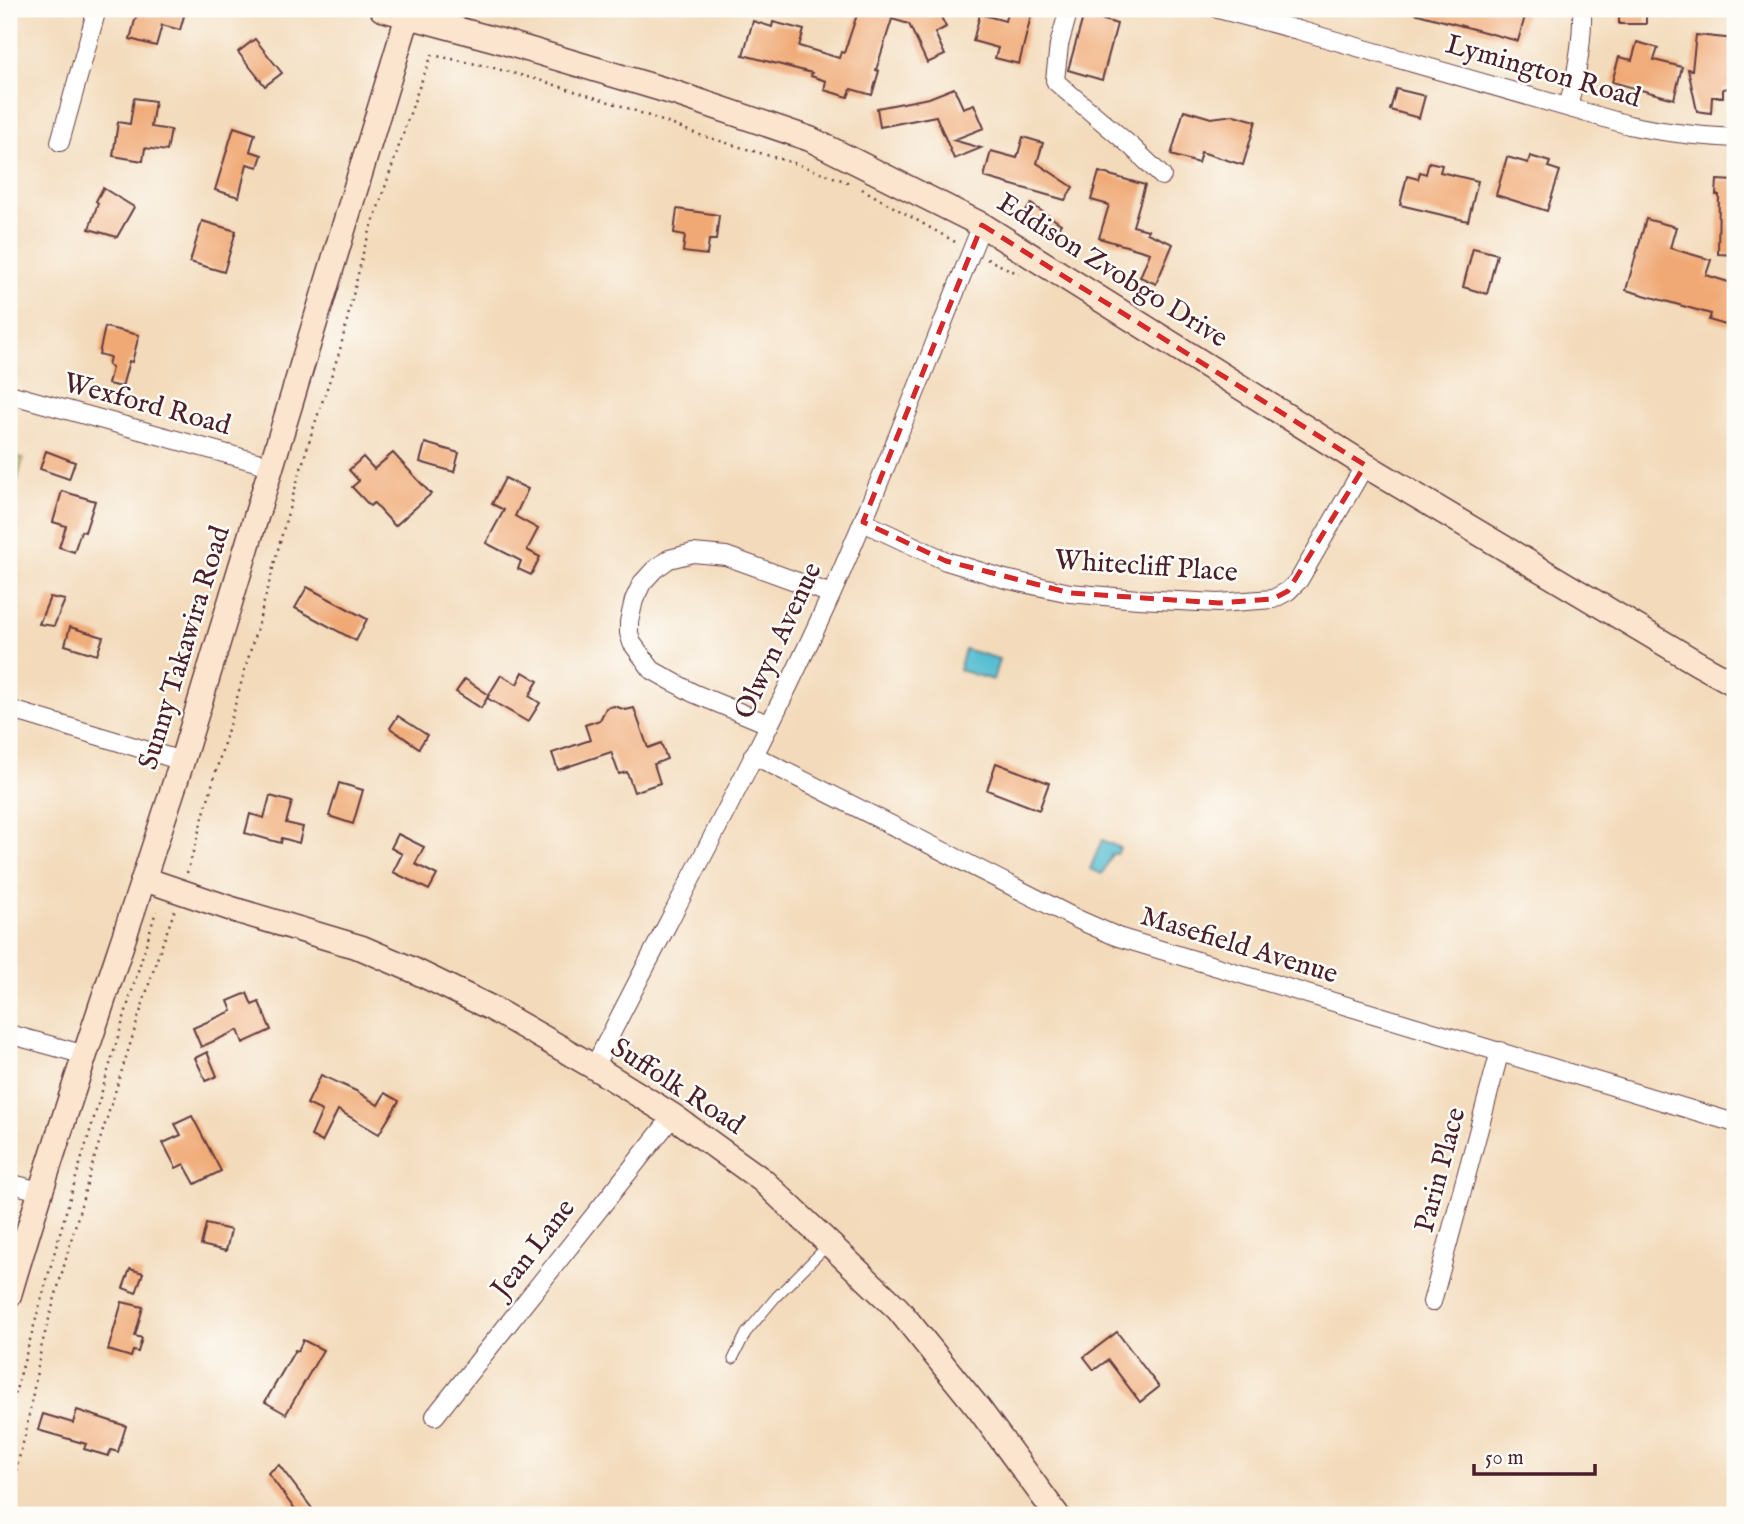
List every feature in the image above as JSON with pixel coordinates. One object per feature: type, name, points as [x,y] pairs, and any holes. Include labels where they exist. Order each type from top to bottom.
[{"type":"street","points":[[60,142],[97,9]]},
{"type":"street","name":"Eddison Zvobgo Drive","points":[[382,9],[409,13],[675,93],[810,139],[982,225],[1365,466],[1735,684]]},
{"type":"street","points":[[458,9],[497,40]]},
{"type":"street","points":[[1069,9],[1059,45],[1055,80],[1057,84],[1162,176]]},
{"type":"street","name":"Lymington Road","points":[[1218,9],[1629,125],[1657,131],[1735,138]]},
{"type":"street","points":[[1568,107],[1583,36],[1583,9]]},
{"type":"street","name":"Sunny Takawira Road","points":[[9,1295],[39,1191],[182,761],[409,13]]},
{"type":"street","name":"Olwyn Avenue","points":[[594,1067],[753,755],[831,594],[863,522],[982,225]]},
{"type":"street","name":"Wexford Road","points":[[9,394],[271,466]]},
{"type":"street","name":"Whitecliff Place","points":[[863,522],[946,561],[1004,579],[1070,593],[1219,603],[1273,599],[1288,591],[1299,580],[1365,466]]},
{"type":"street","points":[[768,724],[693,692],[652,670],[632,643],[629,633],[634,600],[642,583],[669,559],[692,552],[726,556],[831,594]]},
{"type":"street","points":[[9,709],[182,761]]},
{"type":"street","name":"Masefield Avenue","points":[[753,755],[1065,913],[1118,937],[1735,1123]]},
{"type":"street","name":"Suffolk Road","points":[[144,879],[362,948],[413,970],[493,1009],[673,1115],[762,1180],[898,1309],[979,1409],[1049,1512]]},
{"type":"street","points":[[9,1034],[85,1055]]},
{"type":"street","name":"Parin Place","points":[[1432,1302],[1500,1051]]},
{"type":"street","name":"Jean Lane","points":[[435,1416],[673,1115]]},
{"type":"street","points":[[9,1183],[39,1191]]},
{"type":"lane","points":[[733,1359],[746,1333],[776,1297],[829,1244]]},
{"type":"path","points":[[9,1498],[26,1431],[42,1344],[94,1159],[209,801],[286,516],[340,350],[365,250],[432,55],[539,80],[852,184],[971,251]]},
{"type":"highlighted area","points":[[982,225],[1365,465],[1288,591],[1273,599],[1219,603],[1070,593],[946,561],[863,522]]},
{"type":"green space","points":[[9,455],[23,459],[9,513]]},
{"type":"water","points":[[965,649],[999,659],[993,680],[959,670]]},
{"type":"water","points":[[1102,840],[1120,848],[1117,854],[1112,854],[1102,874],[1090,869]]},
{"type":"building","points":[[138,9],[186,9],[180,30],[162,25],[156,46],[130,39]]},
{"type":"building","points":[[859,9],[925,9],[929,17],[939,13],[946,27],[935,33],[945,55],[927,63],[909,24],[892,19],[876,70],[879,71],[872,95],[851,89],[848,97],[824,90],[826,81],[811,76],[812,73],[743,55],[753,21],[772,27],[773,22],[804,30],[799,46],[839,58],[841,52],[844,53]]},
{"type":"building","points":[[1008,9],[1031,16],[1019,64],[995,58],[998,48],[973,41],[980,14],[1005,21]]},
{"type":"building","points":[[1415,9],[1510,9],[1526,13],[1518,41],[1414,13]]},
{"type":"building","points":[[1619,9],[1646,9],[1646,24],[1619,24]]},
{"type":"building","points":[[1084,14],[1117,24],[1102,80],[1068,70]]},
{"type":"building","points":[[1696,35],[1735,39],[1735,87],[1723,89],[1723,97],[1712,97],[1711,113],[1697,111],[1688,69],[1692,70]]},
{"type":"building","points":[[255,39],[282,73],[265,86],[238,52]]},
{"type":"building","points":[[1637,42],[1658,48],[1654,60],[1682,67],[1674,99],[1612,82],[1619,57],[1632,60]]},
{"type":"building","points":[[954,88],[963,108],[974,104],[984,128],[953,140],[981,148],[954,159],[936,116],[880,127],[877,108],[929,98]]},
{"type":"building","points":[[1396,89],[1425,96],[1419,118],[1390,110]]},
{"type":"building","points":[[134,98],[155,101],[151,127],[171,130],[167,151],[145,148],[143,161],[113,156],[118,122],[130,124]]},
{"type":"building","points":[[1184,110],[1211,118],[1234,115],[1256,121],[1243,165],[1201,152],[1198,163],[1171,155]]},
{"type":"building","points":[[234,127],[255,134],[250,151],[262,155],[258,167],[247,164],[239,197],[215,190]]},
{"type":"building","points":[[1023,137],[1043,143],[1037,163],[1073,187],[1065,200],[984,177],[991,151],[1017,158]]},
{"type":"building","points":[[1530,156],[1550,162],[1548,167],[1560,171],[1547,211],[1496,195],[1507,157],[1528,163]]},
{"type":"building","points":[[1429,162],[1442,165],[1440,172],[1478,181],[1468,221],[1400,205],[1407,176],[1418,179],[1420,172],[1426,174]]},
{"type":"building","points":[[1099,172],[1145,185],[1133,226],[1148,230],[1147,233],[1173,244],[1156,284],[1140,277],[1150,253],[1099,238],[1109,205],[1091,200]]},
{"type":"building","points":[[1717,180],[1735,181],[1735,255],[1718,254]]},
{"type":"building","points":[[103,188],[134,207],[117,237],[89,229],[98,203],[96,201]]},
{"type":"building","points":[[1031,204],[1061,224],[1054,234],[1024,214]]},
{"type":"building","points":[[677,209],[719,215],[716,240],[709,240],[707,255],[683,252],[685,235],[674,233]]},
{"type":"building","points":[[1646,219],[1676,227],[1670,248],[1711,260],[1706,275],[1735,284],[1735,306],[1729,326],[1709,320],[1711,314],[1626,290]]},
{"type":"building","points":[[202,221],[236,231],[224,272],[190,262]]},
{"type":"building","points":[[1473,248],[1497,254],[1487,294],[1463,287]]},
{"type":"building","points":[[105,327],[139,335],[122,387],[108,384],[112,368],[108,365],[110,357],[99,354]]},
{"type":"building","points":[[425,443],[459,453],[454,472],[420,462]]},
{"type":"building","points":[[46,451],[75,462],[69,479],[40,469]]},
{"type":"building","points":[[393,453],[431,494],[395,526],[374,503],[370,506],[352,487],[359,481],[349,470],[363,457],[374,469]]},
{"type":"building","points":[[505,478],[528,489],[515,516],[538,529],[527,550],[540,557],[531,575],[518,569],[521,561],[486,543],[504,510],[492,504]]},
{"type":"building","points":[[62,491],[95,501],[85,532],[81,531],[74,552],[59,547],[66,526],[53,522]]},
{"type":"building","points":[[307,587],[367,619],[356,641],[295,608]]},
{"type":"building","points":[[50,597],[65,600],[54,626],[39,624]]},
{"type":"building","points":[[70,627],[103,637],[97,655],[65,645]]},
{"type":"building","points":[[523,672],[538,681],[529,696],[540,703],[528,722],[487,698],[501,675],[517,684]]},
{"type":"building","points":[[465,679],[489,695],[481,708],[456,692]]},
{"type":"building","points":[[614,706],[626,710],[634,708],[648,748],[661,743],[667,759],[654,764],[660,783],[634,792],[627,772],[619,774],[611,752],[558,770],[552,753],[590,740],[585,725],[600,720],[606,708]]},
{"type":"building","points":[[398,716],[427,735],[419,748],[390,728]]},
{"type":"building","points":[[996,763],[1049,783],[1039,810],[987,790]]},
{"type":"building","points":[[339,783],[363,790],[353,824],[329,816]]},
{"type":"building","points":[[270,796],[292,802],[286,823],[303,827],[299,843],[282,838],[281,843],[245,833],[250,814],[264,818]]},
{"type":"building","points":[[398,834],[424,847],[415,864],[437,875],[429,890],[393,872],[402,854],[391,848]]},
{"type":"building","points":[[247,993],[252,1005],[259,1002],[271,1030],[243,1043],[238,1030],[201,1047],[193,1028],[232,1011],[228,1001]]},
{"type":"building","points":[[207,1052],[217,1076],[206,1081],[195,1058]]},
{"type":"building","points":[[321,1075],[356,1091],[378,1105],[385,1093],[399,1101],[379,1134],[338,1110],[322,1142],[311,1136],[322,1111],[307,1104]]},
{"type":"building","points":[[192,1116],[221,1171],[195,1184],[184,1164],[176,1168],[163,1143],[181,1135],[175,1124]]},
{"type":"building","points":[[206,1224],[231,1230],[226,1251],[201,1245]]},
{"type":"building","points":[[130,1269],[143,1273],[136,1293],[123,1288]]},
{"type":"building","points":[[122,1302],[143,1307],[135,1336],[142,1338],[138,1352],[133,1351],[131,1357],[108,1350]]},
{"type":"building","points":[[1117,1332],[1159,1387],[1140,1402],[1108,1360],[1094,1370],[1084,1357]]},
{"type":"building","points":[[303,1340],[323,1350],[286,1414],[265,1402]]},
{"type":"building","points":[[77,1410],[126,1426],[118,1452],[111,1450],[108,1456],[84,1449],[86,1444],[38,1430],[43,1414],[73,1423]]},
{"type":"building","points":[[279,1465],[317,1515],[299,1515],[268,1473]]}]
